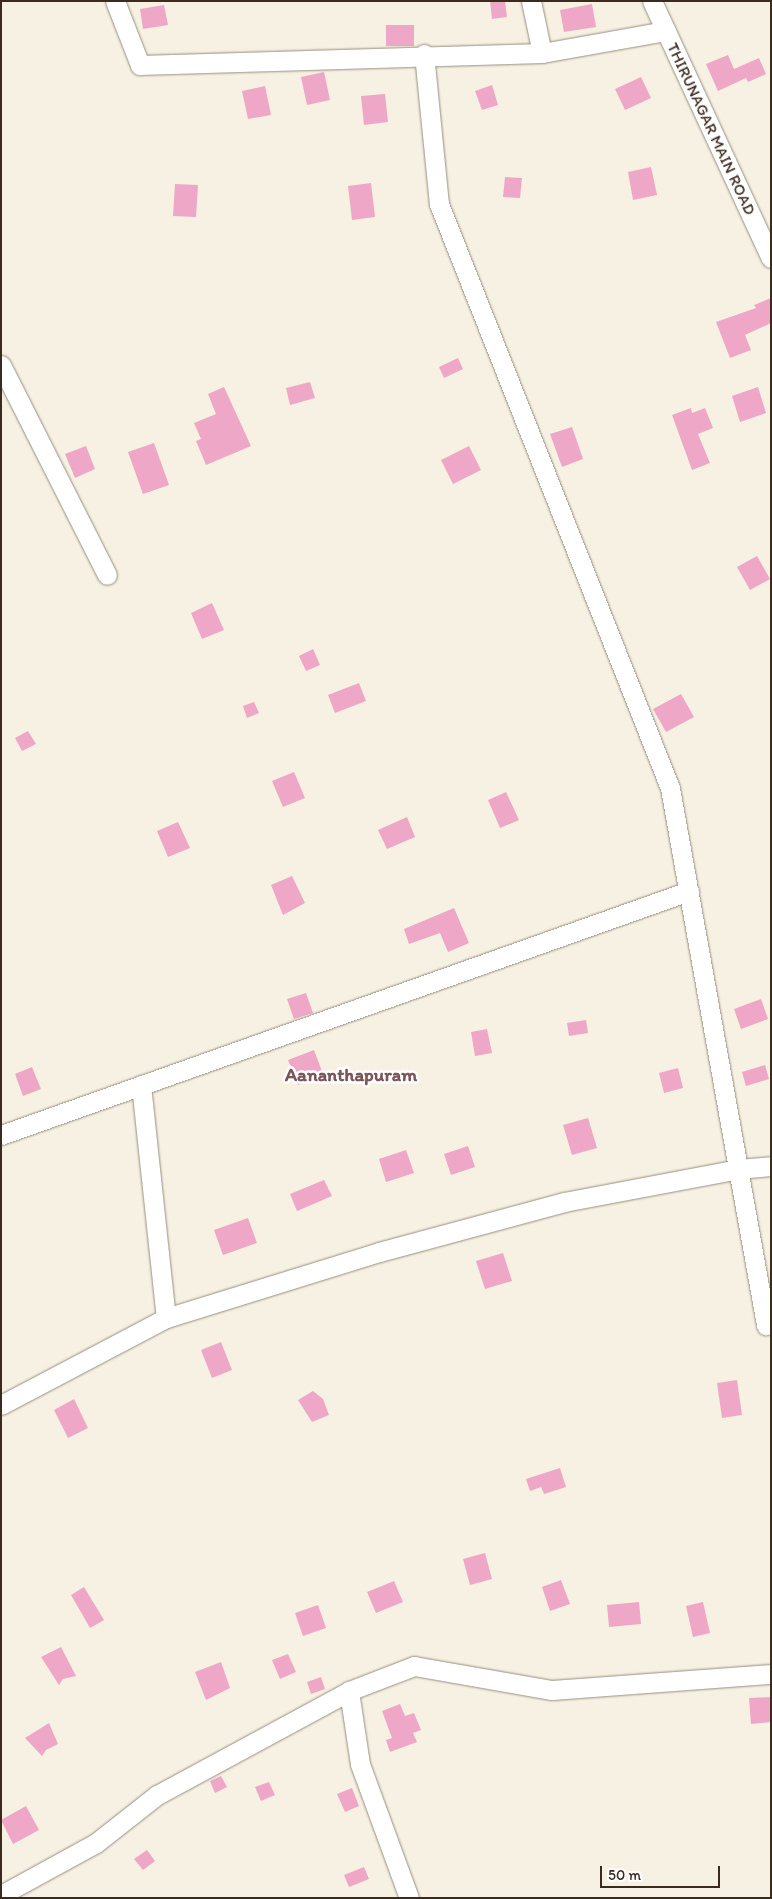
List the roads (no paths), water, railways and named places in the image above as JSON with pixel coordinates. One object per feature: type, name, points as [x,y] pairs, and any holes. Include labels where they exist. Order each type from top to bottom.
[{"type":"street","points":[[116,1],[140,65],[424,54],[542,53],[666,31]]},
{"type":"street","points":[[532,1],[542,53]]},
{"type":"street","name":"THIRUNAGAR MAIN ROAD","points":[[652,1],[771,258]]},
{"type":"street","points":[[424,54],[439,204],[670,788],[766,1325]]},
{"type":"street","points":[[1,365],[107,575]]},
{"type":"street","points":[[1,1135],[689,891]]},
{"type":"street","points":[[140,1085],[166,1318]]},
{"type":"street","points":[[1,1405],[166,1318],[379,1252],[564,1202],[738,1169],[771,1166]]},
{"type":"street","points":[[1,1895],[96,1843],[157,1795],[349,1691],[414,1666],[552,1690],[771,1674]]},
{"type":"street","points":[[349,1691],[360,1764],[409,1898]]},
{"type":"district","name":"Aananthapuram","points":[[351,1075]]}]
